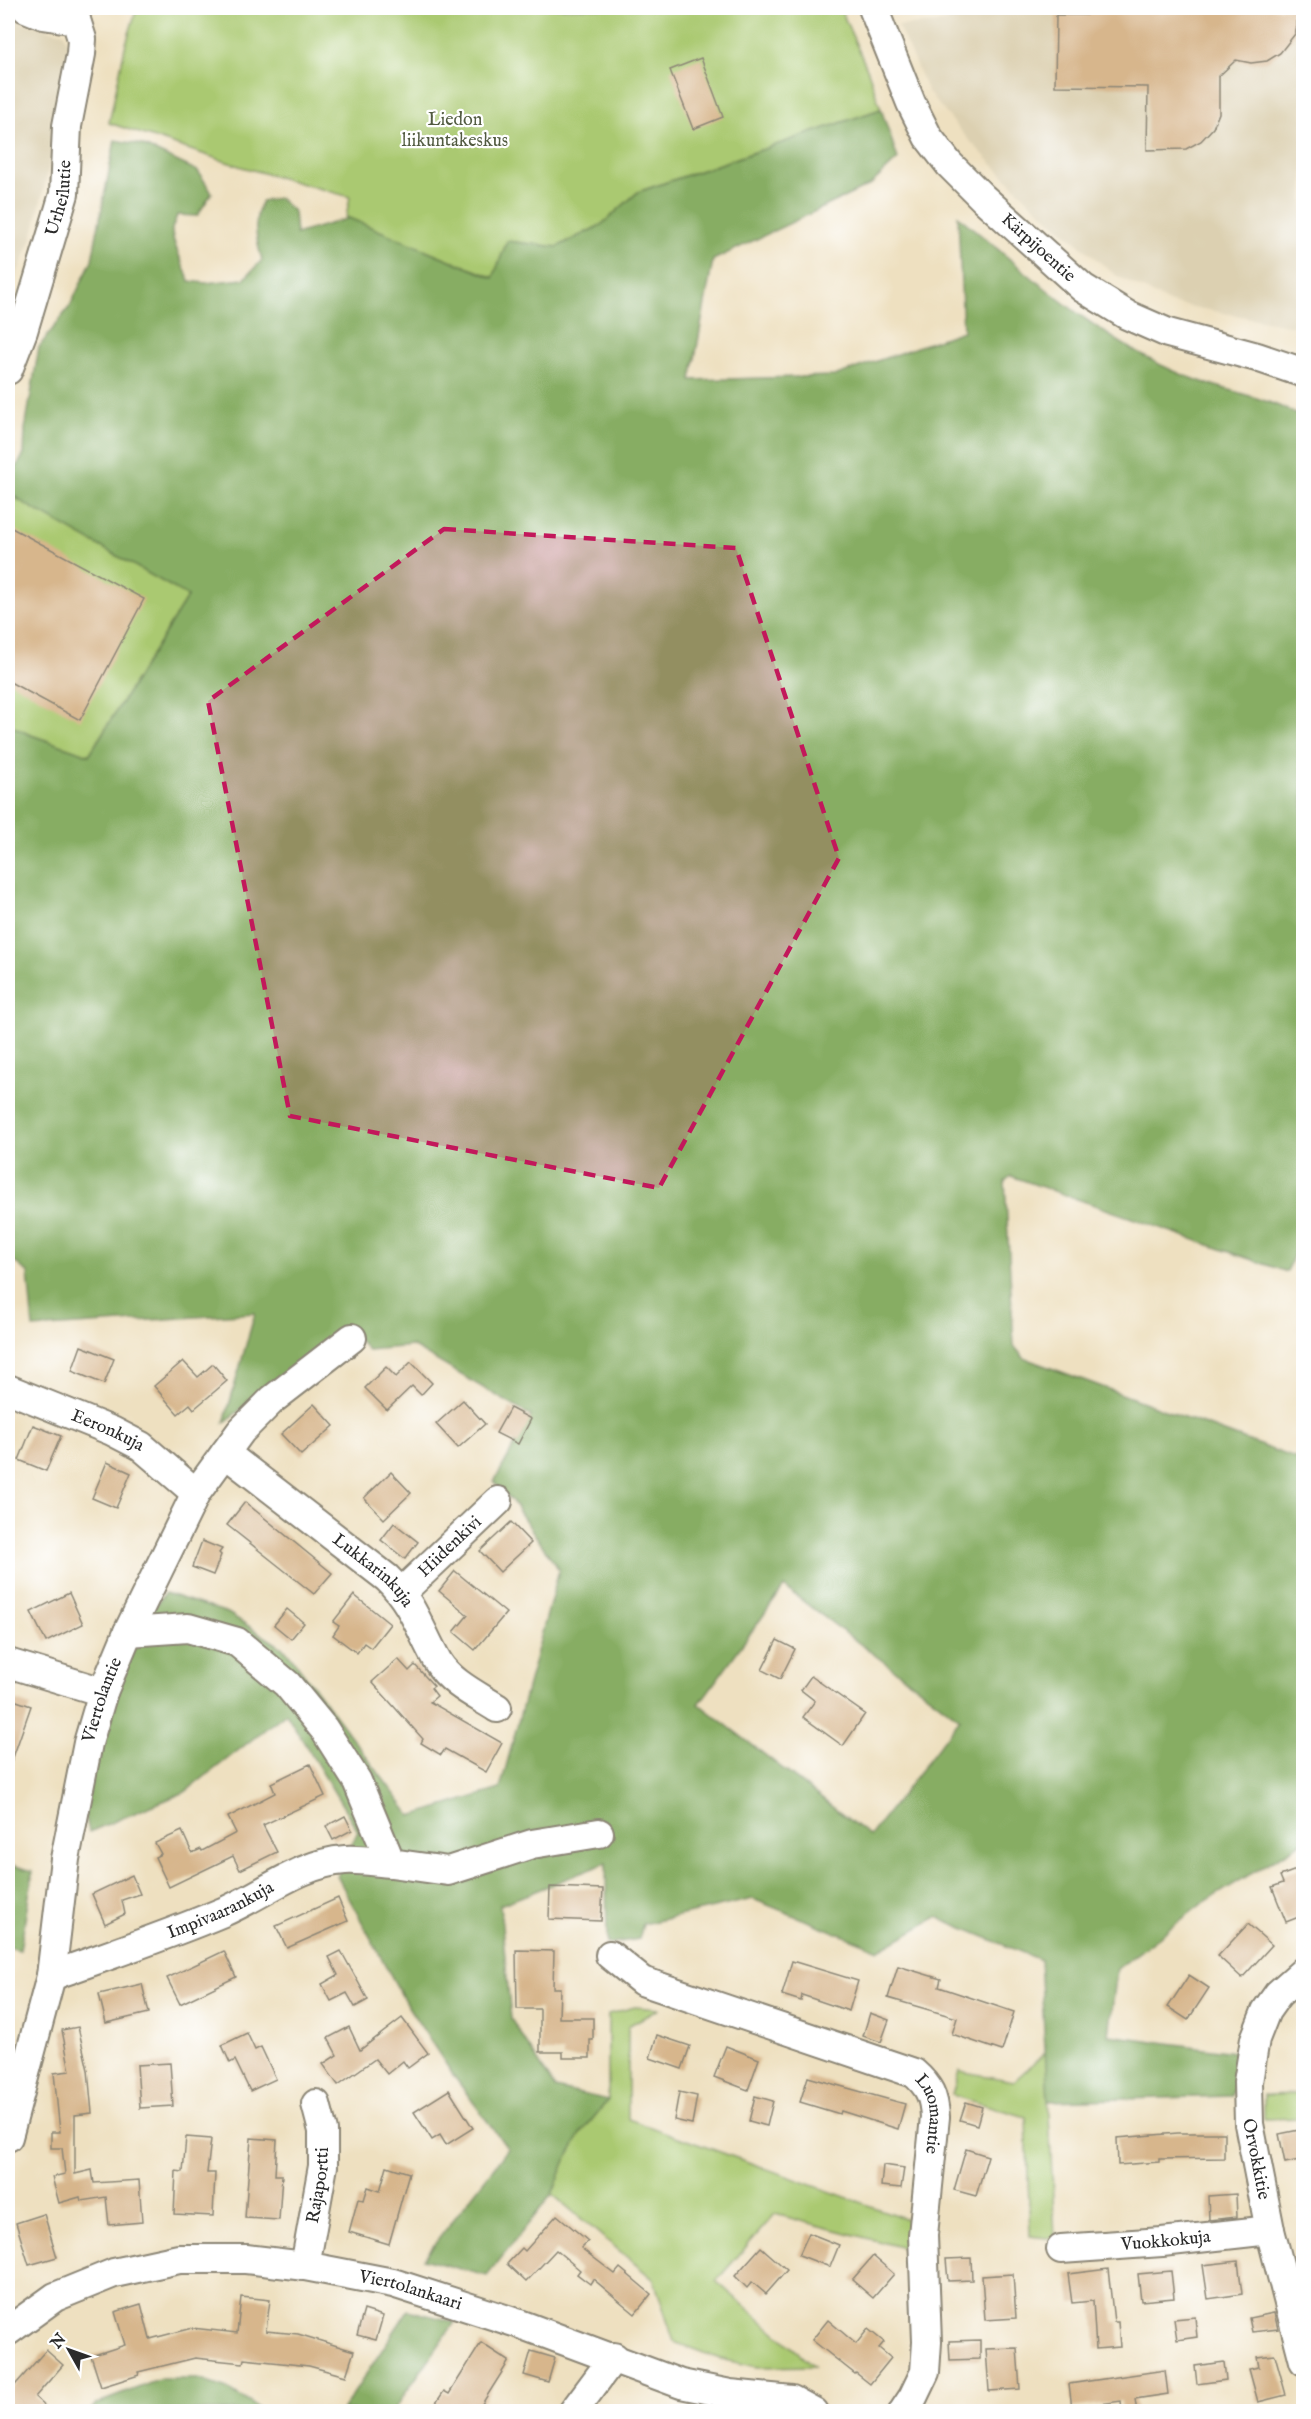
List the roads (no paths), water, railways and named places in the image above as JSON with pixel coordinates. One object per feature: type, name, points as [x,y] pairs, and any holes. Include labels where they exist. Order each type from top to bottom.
[{"type":"street","points":[[26,8],[43,15],[83,14]]},
{"type":"street","name":"Kärpijoentie","points":[[873,8],[911,103],[928,137],[949,164],[983,198],[1083,288],[1127,315],[1168,333],[1257,357],[1304,373]]},
{"type":"street","name":"Urheilutie","points":[[8,370],[23,331],[64,194],[67,126],[81,54],[83,14]]},
{"type":"street","name":"Viertolantie","points":[[8,2137],[15,2077],[51,1976],[65,1859],[88,1743],[103,1692],[128,1632],[196,1492],[241,1431],[273,1399],[352,1338]]},
{"type":"street","name":"Eeronkuja","points":[[8,1389],[111,1431],[141,1446],[196,1492]]},
{"type":"street","name":"Lukkarinkuja","points":[[225,1453],[402,1592],[414,1611],[439,1663],[457,1683],[497,1708]]},
{"type":"street","name":"Hiidenkivi","points":[[402,1592],[498,1501]]},
{"type":"street","points":[[128,1632],[188,1628],[237,1642],[287,1684],[324,1729],[357,1781],[391,1863]]},
{"type":"street","points":[[8,1663],[103,1692]]},
{"type":"street","name":"Impivaarankuja","points":[[51,1976],[216,1915],[298,1874],[320,1866],[345,1860],[391,1863],[448,1871],[531,1844],[599,1833]]},
{"type":"street","name":"Luomantie","points":[[610,1955],[642,1981],[914,2073],[927,2084],[934,2098],[935,2117],[923,2235],[927,2342],[925,2372],[903,2412]]},
{"type":"street","name":"Orvokkitie","points":[[1304,1971],[1278,1994],[1266,2011],[1255,2039],[1248,2082],[1249,2124],[1270,2230],[1304,2361]]},
{"type":"street","name":"Rajaportti","points":[[304,2266],[323,2166],[323,2131],[316,2104]]},
{"type":"street","name":"Vuokkokuja","points":[[1061,2248],[1162,2242],[1270,2230]]},
{"type":"street","name":"Viertolankaari","points":[[8,2331],[56,2296],[114,2273],[179,2259],[246,2259],[304,2266],[393,2283],[614,2358],[681,2384],[730,2394],[792,2400],[814,2412]]},
{"type":"street","points":[[573,2412],[614,2358]]},
{"type":"park label","name":"Liedon liikuntakeskus","points":[[455,130]]}]
